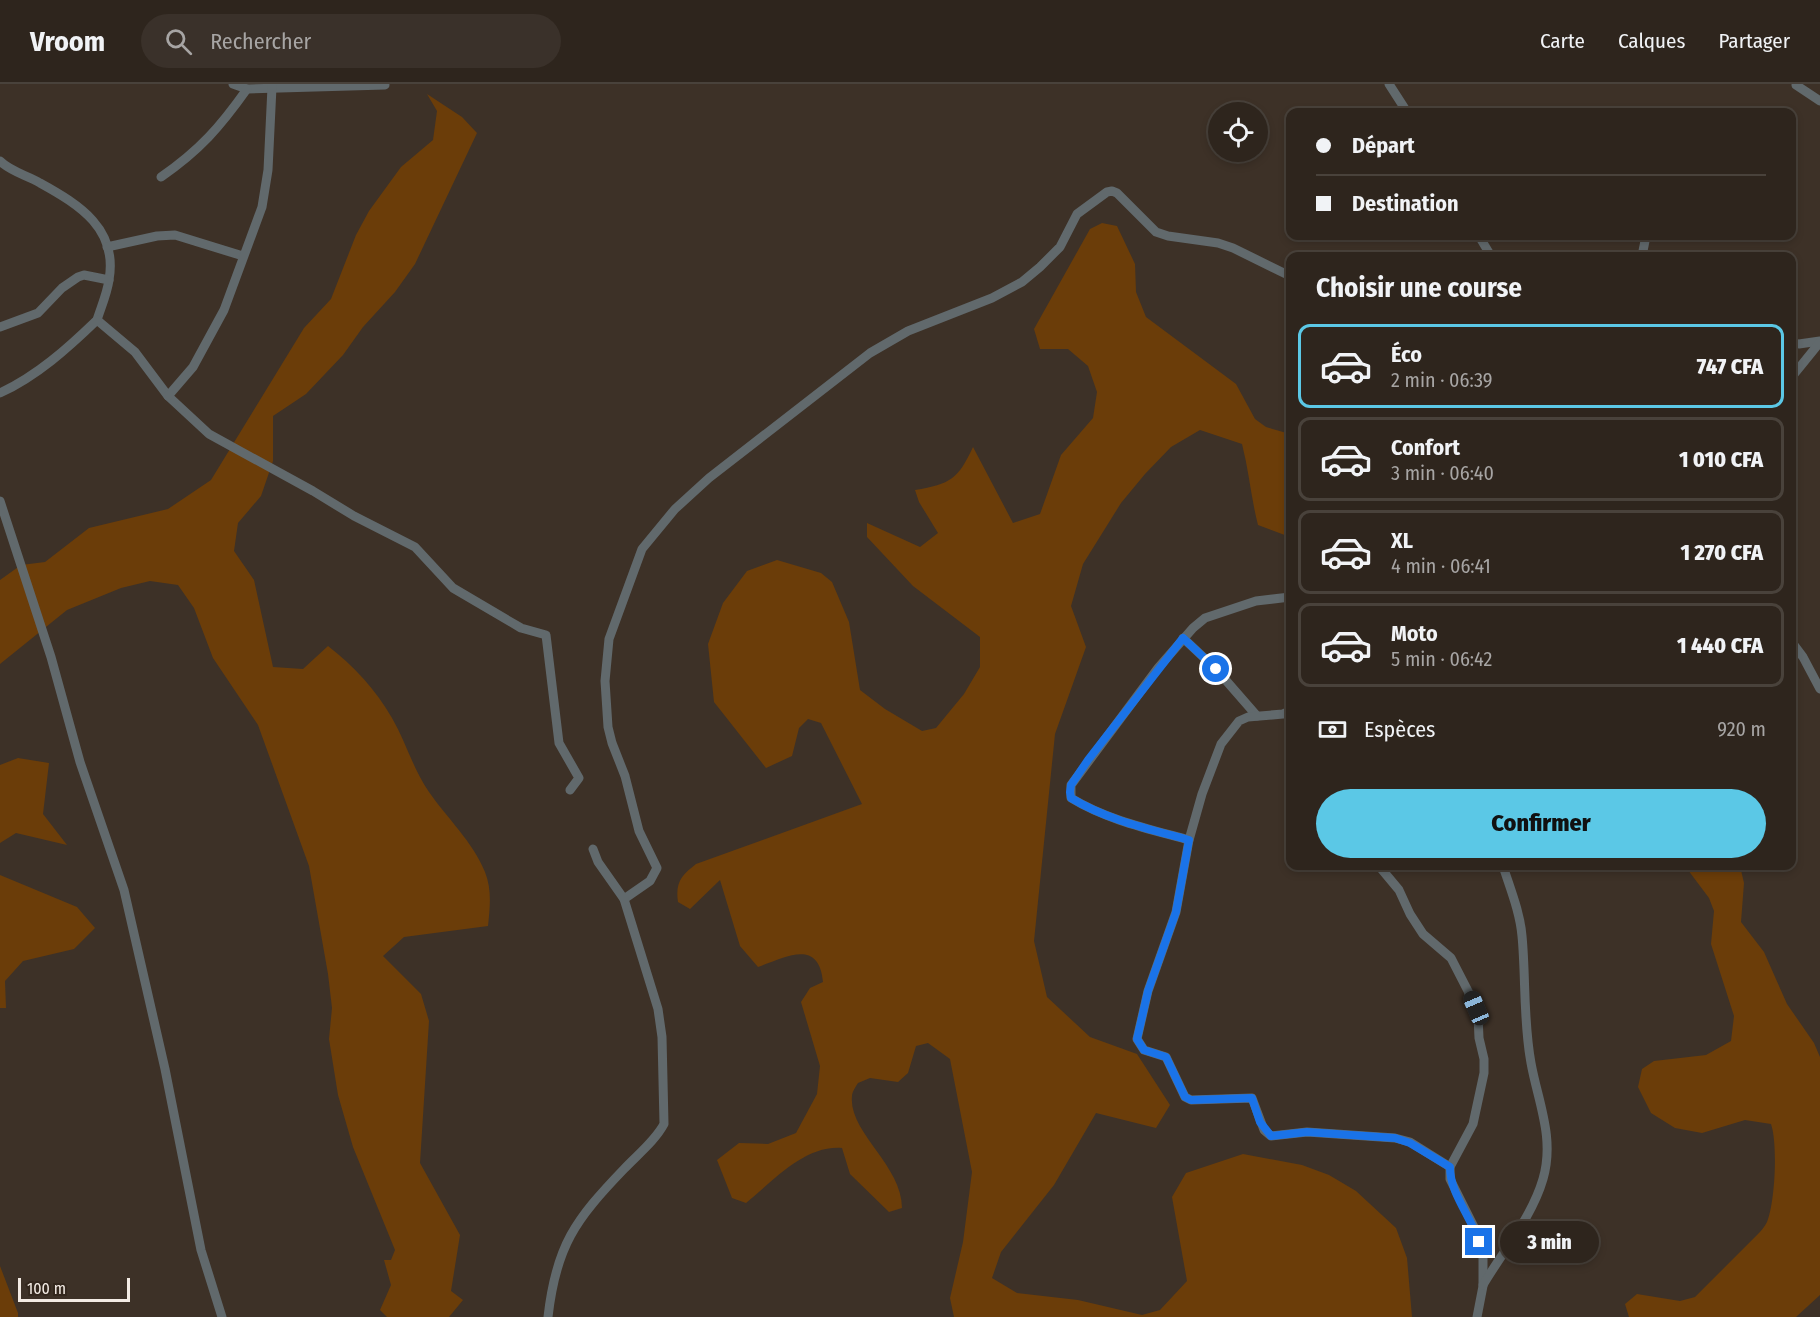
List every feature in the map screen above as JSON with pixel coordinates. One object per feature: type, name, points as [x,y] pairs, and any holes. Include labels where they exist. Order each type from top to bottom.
[{"type":"street","points":[[233,84],[247,89],[385,85]]},
{"type":"street","points":[[1389,84],[1404,108]]},
{"type":"street","points":[[1796,85],[1820,101]]},
{"type":"street","points":[[168,396],[193,367],[224,310],[262,207],[267,179],[272,87]]},
{"type":"street","points":[[161,177],[183,162],[213,134],[247,89]]},
{"type":"street","points":[[0,161],[79,207],[93,220],[106,237],[109,280],[97,320],[69,347],[41,369],[0,393]]},
{"type":"street","points":[[624,899],[650,881],[657,868],[639,831],[625,776],[608,726],[604,681],[609,639],[642,549],[675,509],[709,478],[870,353],[908,331],[992,298],[1022,282],[1060,247],[1077,214],[1107,192],[1117,193],[1156,232],[1168,236],[1218,243],[1286,274]]},
{"type":"street","points":[[107,247],[157,236],[175,235],[243,256]]},
{"type":"street","points":[[0,327],[38,313],[62,288],[78,277],[84,275],[109,280]]},
{"type":"street","points":[[97,320],[135,352],[168,396],[209,434],[354,516],[415,547],[453,588],[521,628],[546,635],[559,743],[579,778],[570,790]]},
{"type":"street","points":[[1796,342],[1820,342]]},
{"type":"street","points":[[1796,372],[1820,342]]},
{"type":"street","points":[[1,508],[51,657],[80,762],[124,890],[165,1069],[201,1250],[222,1317]]},
{"type":"street","points":[[1189,840],[1117,820],[1079,803],[1071,798],[1071,785],[1183,638],[1205,618],[1256,601],[1286,597]]},
{"type":"street","points":[[1183,638],[1216,669],[1257,716]]},
{"type":"street","points":[[1796,648],[1820,689]]},
{"type":"street","points":[[1286,712],[1239,721],[1221,744],[1202,794],[1189,840],[1176,912],[1148,991],[1137,1039],[1140,1045],[1150,1052],[1166,1057],[1185,1097],[1191,1100],[1252,1098],[1260,1122],[1271,1136],[1307,1132],[1395,1138],[1410,1143],[1450,1167]]},
{"type":"street","points":[[548,1317],[551,1293],[565,1244],[582,1215],[664,1125],[662,1037],[657,1009],[624,899],[598,862],[593,849]]},
{"type":"street","points":[[1382,870],[1398,890],[1423,934],[1451,958],[1476,1008],[1485,1059],[1484,1073],[1473,1124],[1450,1167],[1450,1179],[1477,1237],[1483,1257],[1483,1286],[1477,1317]]},
{"type":"street","points":[[1483,1286],[1533,1206],[1544,1178],[1548,1151],[1546,1125],[1531,1063],[1524,1007],[1521,925],[1504,870]]},
{"type":"shaded area","points":[[427,94],[462,117],[477,133],[415,264],[395,292],[363,327],[343,355],[306,394],[273,416],[273,461],[261,496],[238,523],[234,551],[254,580],[273,667],[303,669],[328,646],[355,670],[386,708],[423,783],[474,850],[489,885],[488,926],[404,937],[383,956],[421,994],[429,1021],[420,1163],[460,1235],[451,1291],[463,1300],[449,1317],[387,1317],[380,1310],[391,1285],[384,1260],[391,1260],[395,1250],[353,1147],[338,1095],[329,1039],[332,1008],[328,974],[309,866],[258,725],[213,658],[194,608],[178,585],[150,581],[121,588],[67,610],[0,664],[0,580],[21,565],[45,562],[89,528],[168,509],[211,480],[304,328],[331,299],[356,235],[369,211],[401,167],[433,140],[437,111]]},
{"type":"shaded area","points":[[1102,223],[1117,226],[1135,264],[1136,292],[1146,317],[1236,384],[1255,419],[1266,427],[1286,433],[1286,536],[1258,525],[1242,444],[1200,430],[1171,447],[1145,474],[1121,503],[1083,564],[1071,606],[1086,647],[1055,734],[1034,941],[1047,997],[1090,1037],[1137,1054],[1170,1105],[1156,1128],[1096,1113],[1054,1185],[1001,1252],[992,1278],[1017,1293],[1078,1300],[1142,1315],[1160,1310],[1187,1281],[1172,1197],[1186,1173],[1243,1154],[1302,1165],[1329,1175],[1356,1191],[1396,1228],[1407,1258],[1412,1317],[954,1317],[950,1298],[963,1242],[972,1172],[950,1059],[928,1043],[916,1046],[908,1073],[898,1082],[870,1078],[858,1083],[852,1094],[853,1109],[858,1123],[894,1177],[900,1192],[902,1208],[889,1212],[850,1174],[842,1148],[815,1152],[803,1158],[746,1203],[732,1198],[717,1160],[739,1143],[768,1144],[796,1133],[817,1094],[820,1066],[801,1002],[810,988],[823,982],[820,968],[808,955],[790,956],[758,967],[740,946],[720,880],[690,909],[678,902],[679,884],[683,876],[696,864],[862,804],[821,723],[808,719],[799,728],[792,756],[766,768],[714,702],[708,644],[723,603],[747,571],[777,560],[821,573],[832,582],[849,622],[860,690],[885,709],[922,731],[936,728],[964,694],[980,667],[980,637],[913,586],[867,537],[867,523],[920,547],[938,533],[919,502],[915,490],[937,485],[952,478],[963,466],[973,447],[1013,523],[1040,514],[1061,455],[1093,418],[1097,392],[1088,366],[1068,349],[1040,349],[1034,329],[1090,229]]},
{"type":"shaded area","points":[[18,758],[49,763],[43,814],[67,845],[16,833],[0,843],[0,765]]},
{"type":"shaded area","points":[[1688,870],[1741,870],[1744,883],[1741,922],[1764,952],[1787,1004],[1814,1043],[1820,1057],[1820,1295],[1796,1317],[1629,1317],[1625,1304],[1637,1294],[1680,1301],[1695,1297],[1762,1230],[1770,1213],[1775,1159],[1771,1124],[1745,1120],[1702,1133],[1675,1128],[1651,1113],[1638,1087],[1642,1069],[1654,1061],[1706,1055],[1731,1041],[1734,1016],[1711,944],[1714,911],[1709,898]]},
{"type":"shaded area","points":[[0,875],[77,907],[95,928],[74,949],[23,961],[5,981],[6,1008],[0,1008]]},
{"type":"shaded area","points":[[0,1266],[18,1313],[18,1317],[0,1317]]},
{"type":"route","points":[[1216,669],[1183,638],[1071,785],[1071,798],[1079,803],[1117,820],[1189,840],[1176,912],[1148,991],[1137,1039],[1144,1050],[1166,1057],[1185,1097],[1191,1100],[1252,1098],[1260,1122],[1271,1136],[1307,1132],[1395,1138],[1427,1152],[1450,1167],[1450,1179],[1479,1242]]}]
